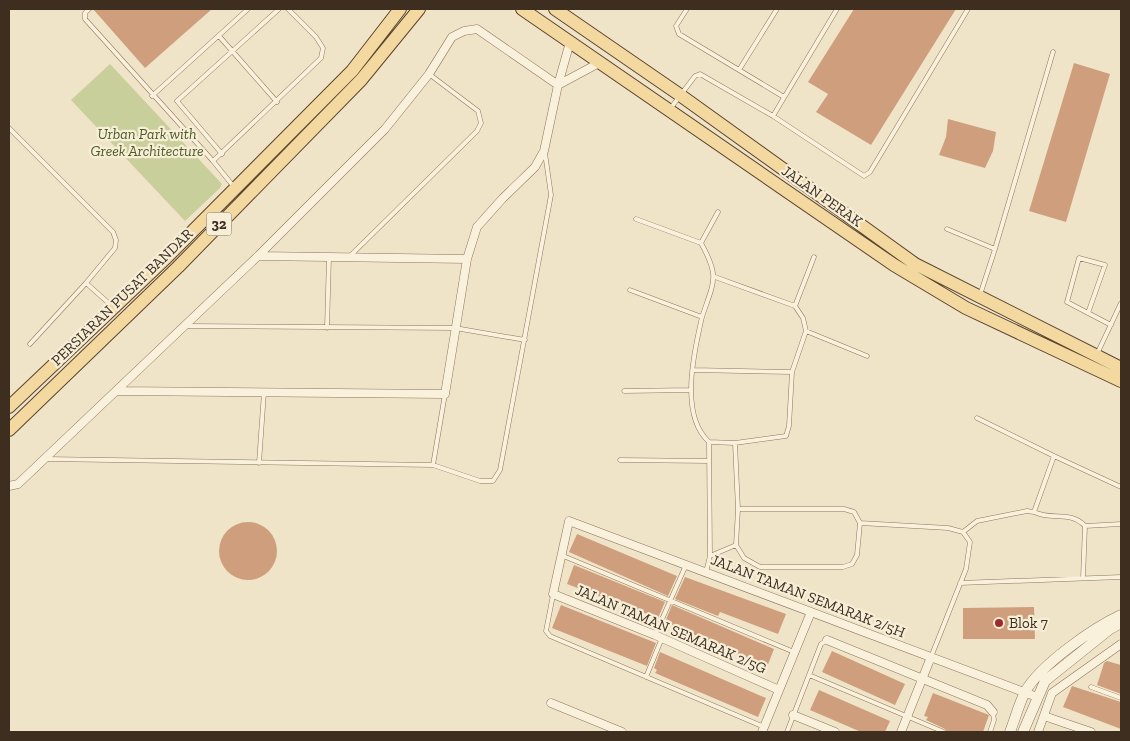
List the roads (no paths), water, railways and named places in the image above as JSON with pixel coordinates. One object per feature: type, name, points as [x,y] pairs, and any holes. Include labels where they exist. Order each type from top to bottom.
[{"type":"main road","name":"PERSIARAN PUSAT BANDAR","points":[[12,401],[114,308],[352,71],[400,9]]},
{"type":"main road","name":"PERSIARAN PUSAT BANDAR","points":[[9,430],[178,267],[347,94],[419,9]]},
{"type":"main road","name":"JALAN PERAK","points":[[522,9],[902,270],[966,308],[1121,382]]},
{"type":"main road","name":"JALAN PERAK","points":[[555,9],[680,95],[915,264],[980,295],[1121,368]]},
{"type":"main road","points":[[601,40],[600,52],[605,66]]},
{"type":"street","points":[[9,486],[18,484],[117,391],[182,326],[258,256],[385,129],[429,74],[452,37],[464,31],[477,29],[558,85]]},
{"type":"street","points":[[117,391],[445,394],[467,259],[477,227],[535,167],[544,151],[558,85],[570,42]]},
{"type":"street","points":[[558,85],[605,66]]},
{"type":"street","points":[[258,256],[467,259]]},
{"type":"street","name":"JALAN TAMAN SEMARAK 2/5H","points":[[562,555],[569,521],[1036,697]]},
{"type":"street","points":[[553,594],[562,555]]},
{"type":"street","name":"JALAN TAMAN SEMARAK 2/5G","points":[[553,594],[659,637],[779,690]]},
{"type":"street","points":[[763,729],[811,612]]},
{"type":"street","points":[[1010,732],[1025,693],[1036,676],[1060,655],[1121,615]]},
{"type":"street","points":[[1023,732],[1036,697],[1045,681],[1110,628],[1121,624]]},
{"type":"street","points":[[827,640],[987,705],[992,712]]},
{"type":"street","points":[[1038,732],[1052,693],[1121,644]]},
{"type":"street","points":[[1112,650],[1121,653]]},
{"type":"street","points":[[901,732],[931,657]]},
{"type":"street","points":[[551,704],[622,732]]},
{"type":"street","points":[[793,715],[835,732]]},
{"type":"street","points":[[1044,716],[1091,732]]},
{"type":"lane","points":[[89,9],[84,12],[84,19],[213,161],[235,188]]},
{"type":"lane","points":[[152,96],[248,9]]},
{"type":"lane","points":[[222,154],[177,101],[279,9]]},
{"type":"lane","points":[[213,161],[321,58],[323,48],[316,37],[288,9]]},
{"type":"lane","points":[[687,9],[676,26],[680,34],[784,97]]},
{"type":"lane","points":[[740,70],[777,9]]},
{"type":"lane","points":[[773,116],[838,9]]},
{"type":"lane","points":[[668,110],[695,76],[700,74],[773,116],[864,176],[870,172],[968,9]]},
{"type":"lane","points":[[219,36],[230,52],[277,102]]},
{"type":"lane","points":[[980,295],[1053,52]]},
{"type":"lane","points":[[349,257],[478,130],[481,123],[478,111],[429,74]]},
{"type":"lane","points":[[9,128],[113,232],[116,240],[115,248],[30,344]]},
{"type":"lane","points":[[44,459],[433,465],[480,482],[493,480],[500,470],[551,195],[544,151]]},
{"type":"lane","points":[[702,243],[718,212]]},
{"type":"lane","points":[[636,219],[702,243],[714,266],[715,277],[696,342],[691,390],[694,423],[700,434],[709,442],[735,442],[786,436],[790,426],[792,372],[806,331],[804,318],[795,306],[715,277]]},
{"type":"lane","points":[[947,229],[995,249]]},
{"type":"lane","points":[[327,328],[329,257]]},
{"type":"lane","points":[[795,306],[814,257]]},
{"type":"lane","points":[[1088,313],[1105,265],[1079,258],[1067,302],[1088,313],[1111,325]]},
{"type":"lane","points":[[86,283],[114,308]]},
{"type":"lane","points":[[630,290],[702,317]]},
{"type":"lane","points":[[1096,356],[1121,303]]},
{"type":"lane","points":[[1116,314],[1121,316]]},
{"type":"lane","points":[[182,326],[456,328],[525,340]]},
{"type":"lane","points":[[806,331],[867,356]]},
{"type":"lane","points":[[694,370],[792,372]]},
{"type":"lane","points":[[624,391],[691,390]]},
{"type":"lane","points":[[259,463],[264,392]]},
{"type":"lane","points":[[433,465],[445,394]]},
{"type":"lane","points":[[977,418],[1121,487]]},
{"type":"lane","points":[[706,572],[710,556],[709,442]]},
{"type":"lane","points":[[735,442],[738,508],[736,545],[744,558],[760,567],[843,567],[852,564],[856,555],[860,523],[854,512],[844,509],[738,508]]},
{"type":"lane","points":[[1034,512],[1054,456]]},
{"type":"lane","points":[[620,460],[710,461]]},
{"type":"lane","points":[[962,532],[977,521],[1034,512],[1044,516],[1073,517],[1085,526],[1121,524]]},
{"type":"lane","points":[[860,523],[948,528],[962,532],[970,542],[966,569],[931,657]]},
{"type":"lane","points":[[1082,578],[1085,526]]},
{"type":"lane","points":[[710,556],[736,545]]},
{"type":"lane","points":[[562,555],[794,652]]},
{"type":"lane","points":[[646,677],[670,599],[686,565]]},
{"type":"lane","points":[[960,583],[1121,578]]},
{"type":"lane","points":[[553,594],[546,631],[548,634],[763,729]]},
{"type":"lane","points":[[786,732],[822,644],[827,640]]},
{"type":"lane","points":[[809,675],[944,732]]},
{"type":"lane","points":[[1091,687],[1121,698]]},
{"type":"lane","points":[[990,732],[994,720],[992,712]]},
{"type":"place","name":"Blok 7","points":[[999,623]]},
{"type":"park label","name":"Urban Park with Greek Architecture","points":[[147,142]]}]
